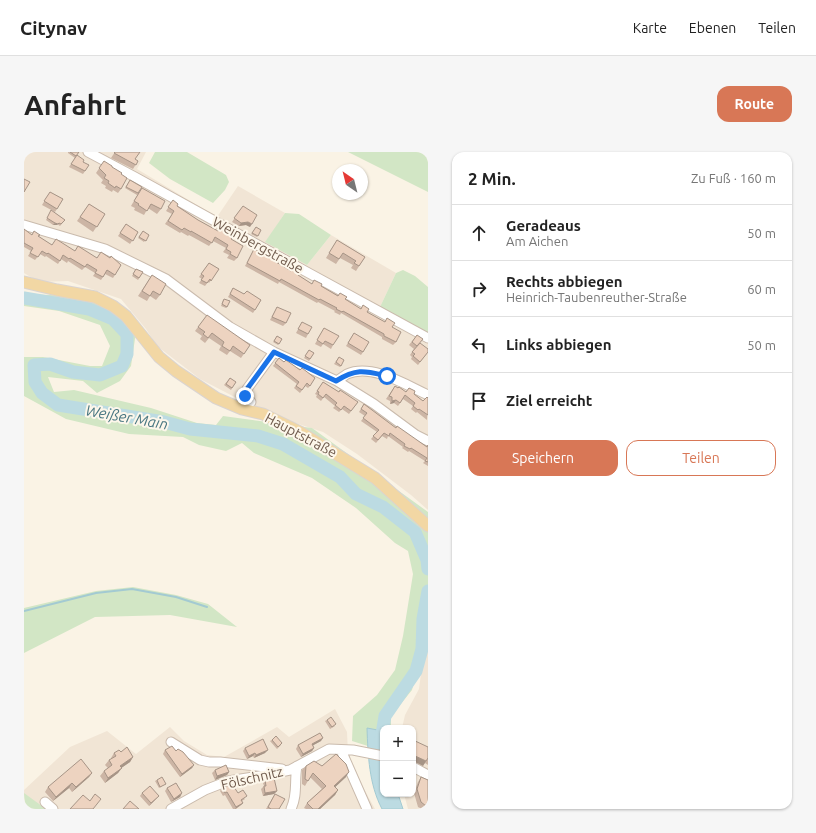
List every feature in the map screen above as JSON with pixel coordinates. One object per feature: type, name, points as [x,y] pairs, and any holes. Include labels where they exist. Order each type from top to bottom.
[{"type":"main road","name":"Hauptstraße","points":[[24,282],[95,297],[113,306],[126,316],[159,357],[176,371],[216,398],[263,414],[300,432],[375,478],[428,526]]},
{"type":"street","name":"Weinbergstraße","points":[[88,152],[428,338]]},
{"type":"street","points":[[24,225],[105,249],[166,279],[230,327],[274,352],[336,381],[374,404],[416,435],[428,441]]},
{"type":"street","points":[[251,402],[245,396],[247,389],[274,352]]},
{"type":"street","points":[[336,381],[348,374],[368,372],[387,376],[428,395]]},
{"type":"street","name":"Fölschnitz","points":[[171,742],[200,760],[209,762],[293,768]]},
{"type":"street","name":"Fölschnitz","points":[[171,809],[205,790],[228,781],[266,775],[293,768],[329,750],[353,750],[380,755]]},
{"type":"street","points":[[341,750],[367,809]]},
{"type":"street","name":"Fölschnitz","points":[[291,809],[295,800],[295,775],[293,768]]},
{"type":"street","points":[[416,769],[428,775]]},
{"type":"street","points":[[45,802],[53,809]]},
{"type":"shaded area","points":[[24,152],[146,152],[137,169],[217,217],[238,186],[285,213],[266,242],[307,265],[331,235],[396,273],[380,307],[428,334],[428,510],[411,495],[357,454],[323,432],[280,418],[254,407],[200,379],[157,346],[146,329],[121,299],[68,281],[39,282],[24,273]]},
{"type":"shaded area","points":[[428,619],[428,809],[408,809],[405,797],[416,797],[416,725],[403,725],[405,715],[419,689]]},
{"type":"shaded area","points":[[335,709],[347,732],[348,754],[375,809],[37,809],[24,795],[24,790],[70,747],[107,731],[136,754],[170,727],[184,741],[207,755],[224,757],[277,727],[289,737]]},
{"type":"green space","points":[[155,152],[187,152],[226,175],[229,182],[225,190],[213,203],[170,179],[149,163]]},
{"type":"green space","points":[[348,152],[428,152],[428,192]]},
{"type":"green space","points":[[285,213],[299,214],[331,235],[307,265],[265,242]]},
{"type":"green space","points":[[403,270],[415,276],[428,287],[428,334],[380,307],[396,273]]},
{"type":"green space","points":[[24,294],[76,296],[113,309],[137,325],[131,366],[120,381],[97,393],[83,381],[48,377],[54,392],[74,390],[151,408],[197,423],[216,425],[223,416],[312,428],[428,512],[428,601],[422,650],[412,690],[391,716],[391,725],[380,725],[380,748],[371,747],[352,741],[353,716],[377,695],[395,670],[403,636],[413,574],[408,551],[395,543],[356,508],[312,478],[254,453],[242,443],[226,451],[199,445],[183,437],[129,434],[66,419],[24,396],[24,357],[43,357],[90,366],[102,366],[110,346],[100,325],[59,311],[24,306]]},
{"type":"green space","points":[[133,587],[176,595],[208,604],[237,627],[170,615],[95,617],[24,653],[24,608],[96,591]]},
{"type":"green space","points":[[24,793],[46,809],[25,809]]},
{"type":"water","points":[[367,728],[380,730],[380,797],[399,797],[403,809],[382,809],[374,790],[368,749]]},
{"type":"building","points":[[70,152],[79,152],[76,156]]},
{"type":"building","points":[[140,152],[135,159],[138,161],[136,165],[114,153]]},
{"type":"building","points":[[77,155],[84,160],[83,162],[89,165],[85,171],[71,164]]},
{"type":"building","points":[[104,161],[127,178],[121,189],[116,186],[115,188],[104,178],[106,175],[99,168]]},
{"type":"building","points":[[24,179],[30,182],[24,192]]},
{"type":"building","points":[[130,180],[142,187],[138,193],[126,187]]},
{"type":"building","points":[[142,188],[165,201],[161,209],[151,204],[147,211],[134,201]]},
{"type":"building","points":[[50,192],[63,199],[57,209],[44,201]]},
{"type":"building","points":[[173,200],[178,204],[177,206],[198,220],[218,231],[221,227],[234,235],[231,239],[243,246],[237,258],[230,254],[231,252],[226,249],[228,245],[215,237],[212,243],[191,231],[184,228],[182,230],[168,221],[174,211],[168,207]]},
{"type":"building","points":[[89,204],[105,214],[97,227],[80,217]]},
{"type":"building","points":[[243,206],[257,215],[252,224],[248,222],[241,223],[234,218]]},
{"type":"building","points":[[51,210],[65,220],[61,224],[55,223],[47,218]]},
{"type":"building","points":[[126,224],[138,232],[133,241],[120,233]]},
{"type":"building","points":[[256,227],[261,230],[258,236],[252,233]]},
{"type":"building","points":[[24,229],[32,235],[34,231],[40,235],[38,236],[52,245],[56,239],[75,251],[78,246],[97,258],[101,252],[110,258],[111,256],[121,265],[115,275],[107,270],[103,277],[95,273],[97,270],[87,264],[85,267],[63,255],[60,261],[42,251],[38,257],[30,253],[33,248],[24,243]]},
{"type":"building","points":[[143,231],[149,235],[146,241],[139,237]]},
{"type":"building","points":[[337,240],[365,257],[359,266],[354,263],[356,261],[343,253],[339,259],[329,253]]},
{"type":"building","points":[[254,249],[291,271],[293,267],[300,271],[298,275],[312,284],[314,280],[338,296],[340,293],[347,297],[345,299],[361,309],[363,305],[369,309],[367,312],[385,322],[387,318],[395,323],[392,327],[401,332],[396,342],[343,311],[342,312],[336,309],[337,308],[281,279],[280,281],[247,263]]},
{"type":"building","points":[[209,263],[219,269],[211,281],[210,279],[207,283],[201,280],[204,276],[201,274]]},
{"type":"building","points":[[136,269],[143,272],[139,278],[133,274]]},
{"type":"building","points":[[152,275],[166,284],[160,295],[153,291],[150,296],[142,291]]},
{"type":"building","points":[[233,288],[244,294],[247,291],[261,300],[255,310],[230,294]]},
{"type":"building","points":[[224,299],[230,301],[227,307],[222,304]]},
{"type":"building","points":[[277,307],[291,313],[286,323],[272,317]]},
{"type":"building","points":[[207,315],[250,345],[244,354],[233,346],[230,351],[222,346],[224,342],[212,333],[208,338],[203,334],[205,332],[198,327]]},
{"type":"building","points":[[302,322],[312,327],[308,334],[298,329]]},
{"type":"building","points":[[324,328],[339,336],[333,345],[325,341],[323,344],[317,340]]},
{"type":"building","points":[[354,333],[369,342],[363,352],[348,343]]},
{"type":"building","points":[[417,335],[423,339],[417,346],[412,342]]},
{"type":"building","points":[[277,336],[282,339],[279,344],[274,341]]},
{"type":"building","points":[[420,343],[428,349],[428,352],[420,362],[413,356],[415,354],[412,352]]},
{"type":"building","points":[[309,350],[314,353],[310,359],[305,356]]},
{"type":"building","points":[[339,357],[344,360],[341,366],[336,362]]},
{"type":"building","points":[[279,358],[284,362],[286,360],[300,370],[302,368],[315,378],[310,386],[307,383],[302,390],[296,386],[299,382],[275,363]]},
{"type":"building","points":[[230,378],[236,382],[232,388],[226,384]]},
{"type":"building","points":[[323,382],[339,392],[340,390],[358,402],[351,411],[344,406],[341,410],[335,405],[337,403],[326,394],[323,398],[318,394],[319,392],[317,391]]},
{"type":"building","points":[[395,386],[406,392],[409,388],[415,391],[414,394],[423,401],[427,397],[428,415],[413,406],[415,403],[405,395],[400,403],[396,400],[392,401],[392,397],[389,396]]},
{"type":"building","points":[[364,404],[396,428],[397,426],[427,447],[428,445],[428,462],[425,461],[427,458],[411,448],[410,449],[404,446],[405,444],[390,433],[389,436],[384,433],[378,440],[373,436],[379,430],[363,418],[367,413],[361,409]]},
{"type":"building","points":[[331,717],[336,724],[332,727],[327,720]]},
{"type":"building","points":[[320,733],[323,738],[312,744],[314,748],[303,754],[298,745]]},
{"type":"building","points":[[276,736],[282,743],[278,747],[272,740]]},
{"type":"building","points":[[263,739],[268,750],[249,756],[245,748]]},
{"type":"building","points":[[416,741],[428,747],[428,758],[426,761],[416,756]]},
{"type":"building","points":[[172,746],[176,751],[178,749],[183,752],[194,765],[182,774],[165,750]]},
{"type":"building","points":[[127,747],[133,757],[120,766],[122,768],[108,778],[104,771],[112,765],[109,760],[116,756],[114,753],[119,750],[121,752]]},
{"type":"building","points":[[336,754],[346,764],[349,772],[334,786],[338,790],[318,809],[313,809],[307,803],[326,786],[313,773],[308,781],[305,779],[306,766],[314,761],[322,766]]},
{"type":"building","points":[[81,759],[92,773],[76,787],[72,783],[56,797],[48,787]]},
{"type":"building","points":[[226,765],[229,772],[217,776],[215,770]]},
{"type":"building","points":[[162,777],[166,784],[160,787],[157,780]]},
{"type":"building","points":[[421,777],[428,780],[428,806],[421,802],[417,789]]},
{"type":"building","points":[[274,778],[277,791],[265,793],[265,780]]},
{"type":"building","points":[[176,783],[182,793],[174,799],[167,788]]},
{"type":"building","points":[[232,784],[238,793],[243,790],[247,796],[241,800],[243,803],[236,807],[227,792],[225,793],[222,788]]},
{"type":"building","points":[[150,786],[159,796],[151,803],[142,793]]},
{"type":"building","points":[[95,794],[101,799],[93,809],[70,809],[83,795],[90,801]]},
{"type":"building","points":[[275,794],[285,799],[279,809],[271,809],[268,807]]},
{"type":"building","points":[[130,801],[139,809],[123,809]]},
{"type":"waterway","name":"Weißer Main","points":[[24,298],[89,309],[113,319],[127,334],[127,354],[122,366],[100,375],[73,372],[50,364],[34,365],[35,382],[42,393],[58,405],[164,422],[190,429],[258,436],[283,444],[340,477],[356,494],[383,507],[415,532],[427,560],[428,569]]},
{"type":"waterway","points":[[24,611],[96,593],[132,589],[176,597],[207,607]]},
{"type":"waterway","name":"Weißer Main","points":[[384,725],[385,716],[416,671],[422,649],[423,619],[428,591]]},
{"type":"route","points":[[245,396],[247,389],[274,352],[336,381],[348,374],[358,372],[368,372],[387,376]]}]
